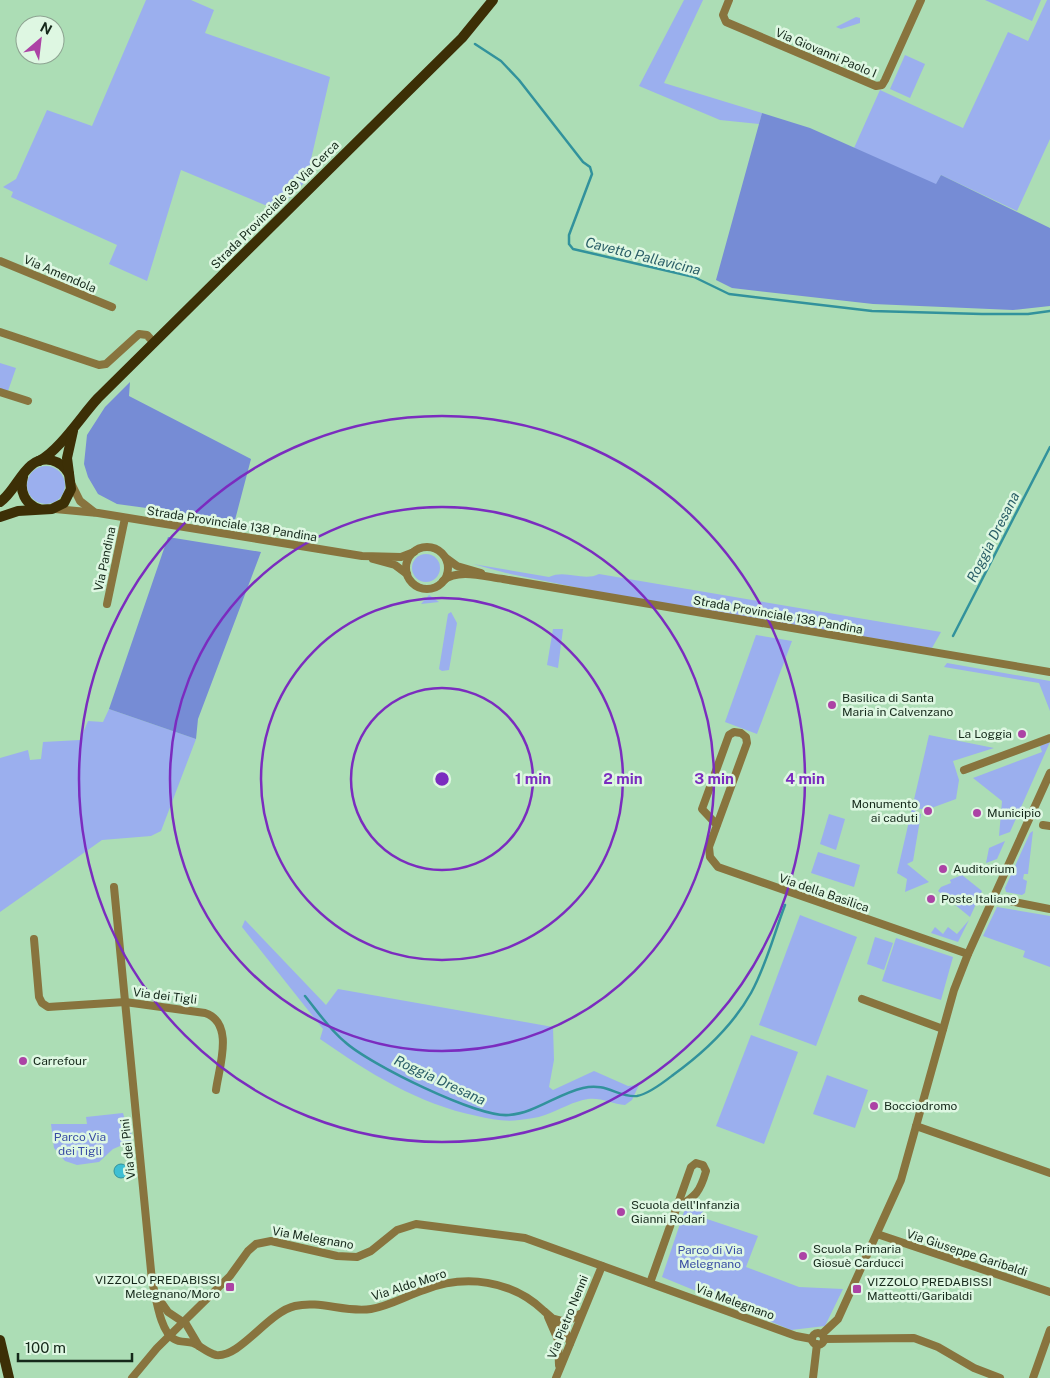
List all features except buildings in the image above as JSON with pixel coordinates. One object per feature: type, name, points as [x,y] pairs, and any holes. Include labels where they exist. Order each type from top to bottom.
[{"type":"main road","name":"Strada Provinciale 39 Via Cerca","points":[[0,502],[14,490],[28,468],[48,455],[75,428],[98,398],[455,45],[493,0]]},
{"type":"main road","name":"Strada Provinciale 39 Via Cerca","points":[[70,479],[68,453],[75,428]]},
{"type":"main road","points":[[0,517],[18,511],[55,508],[67,499],[70,479],[63,466],[54,461],[39,460]]},
{"type":"main road","points":[[24,474],[21,486],[25,499],[41,510]]},
{"type":"main road","points":[[0,1340],[9,1378]]},
{"type":"street","name":"Via Giovanni Paolo I","points":[[729,0],[723,15],[726,22],[876,86],[882,85],[921,0]]},
{"type":"street","name":"Via Amendola","points":[[0,261],[112,307]]},
{"type":"street","points":[[0,332],[103,365],[139,334],[147,336],[154,342]]},
{"type":"street","points":[[0,392],[28,401]]},
{"type":"street","name":"Strada Provinciale 138 Pandina","points":[[70,479],[80,501],[98,513]]},
{"type":"street","name":"Strada Provinciale 138 Pandina","points":[[55,508],[98,513],[362,556],[397,566],[407,574]]},
{"type":"street","name":"Via Pandina","points":[[107,604],[124,518]]},
{"type":"street","points":[[428,547],[443,555],[447,567],[443,580],[433,587],[422,588],[412,582],[407,574],[407,562],[414,552],[428,547]]},
{"type":"street","name":"Strada Provinciale 138 Pandina","points":[[362,556],[401,556],[414,552]]},
{"type":"street","name":"Strada Provinciale 138 Pandina","points":[[443,555],[455,565],[503,579]]},
{"type":"street","name":"Strada Provinciale 138 Pandina","points":[[443,580],[457,575],[503,579],[1050,672]]},
{"type":"street","name":"Via della Basilica","points":[[717,825],[702,810],[729,735],[734,732],[740,732],[746,737],[747,743],[709,847],[710,857],[718,867],[968,954]]},
{"type":"street","points":[[964,770],[1050,738]]},
{"type":"street","points":[[812,1378],[814,1342],[822,1343],[823,1336],[838,1319],[901,1180],[943,1029],[968,954],[1050,773]]},
{"type":"street","name":"Via dei Pini","points":[[114,888],[150,1263],[162,1325],[169,1336]]},
{"type":"street","points":[[994,898],[1050,909]]},
{"type":"street","points":[[34,939],[39,997],[44,1005],[53,1008],[125,1002]]},
{"type":"street","points":[[862,999],[943,1029]]},
{"type":"street","name":"Via dei Tigli","points":[[125,1002],[205,1013],[215,1018],[223,1032],[216,1090]]},
{"type":"street","points":[[916,1126],[1050,1173]]},
{"type":"street","points":[[650,1283],[691,1167],[696,1163],[703,1165],[706,1171],[698,1192],[694,1198],[678,1208]]},
{"type":"street","name":"Via Melegnano","points":[[132,1378],[169,1336],[230,1276],[251,1247],[266,1241],[337,1256],[357,1257],[371,1251],[403,1227],[428,1224],[473,1232],[519,1236],[814,1342]]},
{"type":"street","name":"Via Giuseppe Garibaldi","points":[[877,1234],[1050,1292]]},
{"type":"street","name":"Via Pietro Nenni","points":[[556,1378],[602,1266]]},
{"type":"street","name":"Via Aldo Moro","points":[[169,1336],[175,1340],[194,1344],[215,1354],[230,1352],[271,1318],[294,1306],[309,1304],[349,1310],[372,1309],[448,1282],[482,1282],[504,1287],[532,1299],[553,1318],[567,1334],[570,1342]]},
{"type":"street","name":"Via dei Pini","points":[[156,1293],[168,1312],[184,1321]]},
{"type":"street","points":[[553,1318],[566,1322],[576,1317],[583,1310]]},
{"type":"street","name":"Via Aldo Moro","points":[[544,1311],[555,1333],[559,1347],[559,1370]]},
{"type":"street","points":[[184,1321],[201,1348]]},
{"type":"street","points":[[1033,1378],[1050,1330]]},
{"type":"street","points":[[555,1333],[564,1341],[570,1342]]},
{"type":"street","points":[[823,1336],[914,1338],[938,1347],[974,1368],[1000,1378]]},
{"type":"green space","points":[[146,0],[191,0],[214,10],[205,33],[330,77],[306,181],[277,210],[181,170],[147,281],[109,264],[117,245],[11,197],[13,192],[3,187],[16,179],[47,110],[92,126]]},
{"type":"green space","points":[[684,0],[703,0],[664,83],[762,113],[759,124],[720,120],[639,86]]},
{"type":"green space","points":[[985,0],[1041,0],[1032,21]]},
{"type":"green space","points":[[1047,0],[1050,0],[1050,139],[1017,211],[941,175],[936,185],[854,148],[880,90],[963,128],[1008,32],[1028,41]]},
{"type":"green space","points":[[856,17],[860,18],[860,23],[841,29],[836,27]]},
{"type":"green space","points":[[905,55],[925,64],[910,98],[890,89]]},
{"type":"green space","points":[[0,363],[16,368],[8,391],[0,389]]},
{"type":"green space","points":[[46,466],[60,471],[65,485],[60,499],[46,504],[32,499],[27,485],[32,471]]},
{"type":"green space","points":[[426,554],[436,558],[440,568],[436,578],[426,582],[416,578],[412,568],[416,558]]},
{"type":"green space","points":[[473,564],[549,577],[562,574],[587,577],[599,574],[941,632],[932,648],[618,596],[506,573]]},
{"type":"green space","points":[[429,595],[439,602],[421,604]]},
{"type":"green space","points":[[451,612],[457,623],[449,670],[442,671],[439,669],[448,614]]},
{"type":"green space","points":[[553,629],[563,629],[558,668],[547,665]]},
{"type":"green space","points":[[756,635],[792,641],[757,734],[725,722]]},
{"type":"green space","points":[[947,663],[1050,681],[1050,711],[1039,683],[944,667]]},
{"type":"green space","points":[[109,709],[196,739],[161,831],[151,836],[102,840],[0,912],[0,758],[28,750],[30,760],[41,759],[43,742],[80,740],[88,721],[103,722]]},
{"type":"green space","points":[[929,735],[994,748],[953,761],[959,780],[956,799],[926,810],[916,808],[915,813],[921,814],[913,861],[907,864],[929,882],[905,892],[907,879],[897,873]]},
{"type":"green space","points":[[1050,742],[1010,832],[999,836],[1002,801],[973,778],[1042,752],[1040,746]]},
{"type":"green space","points":[[829,814],[845,819],[836,850],[820,844]]},
{"type":"green space","points":[[1033,831],[1028,874],[1024,874],[1023,879],[1027,881],[1025,893],[1022,895],[1006,892],[1005,888],[1030,833]]},
{"type":"green space","points":[[1005,841],[997,859],[986,863],[989,848]]},
{"type":"green space","points":[[818,852],[860,865],[854,887],[811,873]]},
{"type":"green space","points":[[962,875],[982,891],[970,917],[938,891],[941,887],[951,883],[950,880]]},
{"type":"green space","points":[[997,907],[1050,916],[1050,967],[1023,957],[1025,951],[983,936]]},
{"type":"green space","points":[[800,915],[857,937],[816,1046],[759,1025]]},
{"type":"green space","points":[[245,920],[326,1005],[338,989],[553,1027],[554,1060],[549,1087],[553,1090],[594,1071],[628,1086],[639,1085],[632,1100],[625,1105],[588,1099],[542,1116],[514,1121],[477,1116],[434,1104],[395,1086],[357,1064],[320,1039],[323,1029],[242,927]]},
{"type":"green space","points":[[969,920],[958,942],[931,933],[935,927],[943,934],[948,927],[957,934]]},
{"type":"green space","points":[[875,937],[893,943],[884,970],[867,964]]},
{"type":"green space","points":[[896,938],[953,957],[941,1000],[882,981]]},
{"type":"green space","points":[[751,1035],[798,1052],[764,1144],[716,1126]]},
{"type":"green space","points":[[827,1075],[868,1090],[855,1128],[813,1114]]},
{"type":"green space","name":"Parco Via dei Tigli","points":[[123,1113],[125,1120],[130,1119],[132,1141],[113,1149],[99,1162],[77,1165],[65,1161],[54,1148],[51,1124],[87,1124],[86,1117]]},
{"type":"green space","name":"Parco di Via Melegnano","points":[[706,1202],[701,1217],[758,1236],[746,1267],[799,1287],[843,1289],[825,1326],[791,1330],[662,1277],[685,1209]]},
{"type":"shaded area","points":[[762,113],[810,128],[936,184],[941,175],[1050,228],[1050,306],[1013,310],[873,304],[732,288],[716,280]]},
{"type":"shaded area","points":[[130,382],[129,396],[251,459],[235,520],[117,504],[98,494],[88,477],[84,464],[87,435],[105,407]]},
{"type":"shaded area","points":[[168,537],[261,552],[198,719],[196,739],[109,709]]},
{"type":"shaded area","points":[[121,1164],[126,1166],[128,1171],[126,1176],[121,1178],[116,1176],[114,1171],[116,1166]]},
{"type":"waterway","name":"Cavetto Pallavicina","points":[[475,44],[501,61],[519,80],[583,162],[590,167],[592,174],[569,235],[569,244],[573,249],[694,277],[729,294],[872,311],[982,314],[1028,314],[1050,311]]},
{"type":"waterway","name":"Roggia Dresana","points":[[953,636],[1050,447]]},
{"type":"waterway","name":"Roggia Dresana","points":[[305,996],[334,1032],[358,1052],[399,1076],[474,1108],[494,1114],[519,1114],[564,1094],[591,1087],[606,1088],[624,1095],[637,1096],[656,1087],[684,1067],[716,1038],[744,1005],[756,983],[785,905]]},
{"type":"place","name":"Basilica di Santa Maria in Calvenzano","points":[[832,705]]},
{"type":"place","name":"La Loggia","points":[[1022,734]]},
{"type":"place","name":"Monumento ai caduti","points":[[928,811]]},
{"type":"place","name":"Municipio","points":[[977,813]]},
{"type":"place","name":"Auditorium","points":[[943,869]]},
{"type":"place","name":"Poste Italiane","points":[[931,899]]},
{"type":"place","name":"Carrefour","points":[[23,1061]]},
{"type":"place","name":"Bocciodromo","points":[[874,1106]]},
{"type":"place","name":"Scuola dell'Infanzia Gianni Rodari","points":[[621,1212]]},
{"type":"place","name":"Scuola Primaria Giosuè Carducci","points":[[803,1256]]},
{"type":"place","name":"VIZZOLO PREDABISSI Melegnano/Moro","points":[[230,1287]]},
{"type":"place","name":"VIZZOLO PREDABISSI Matteotti/Garibaldi","points":[[857,1289]]}]
